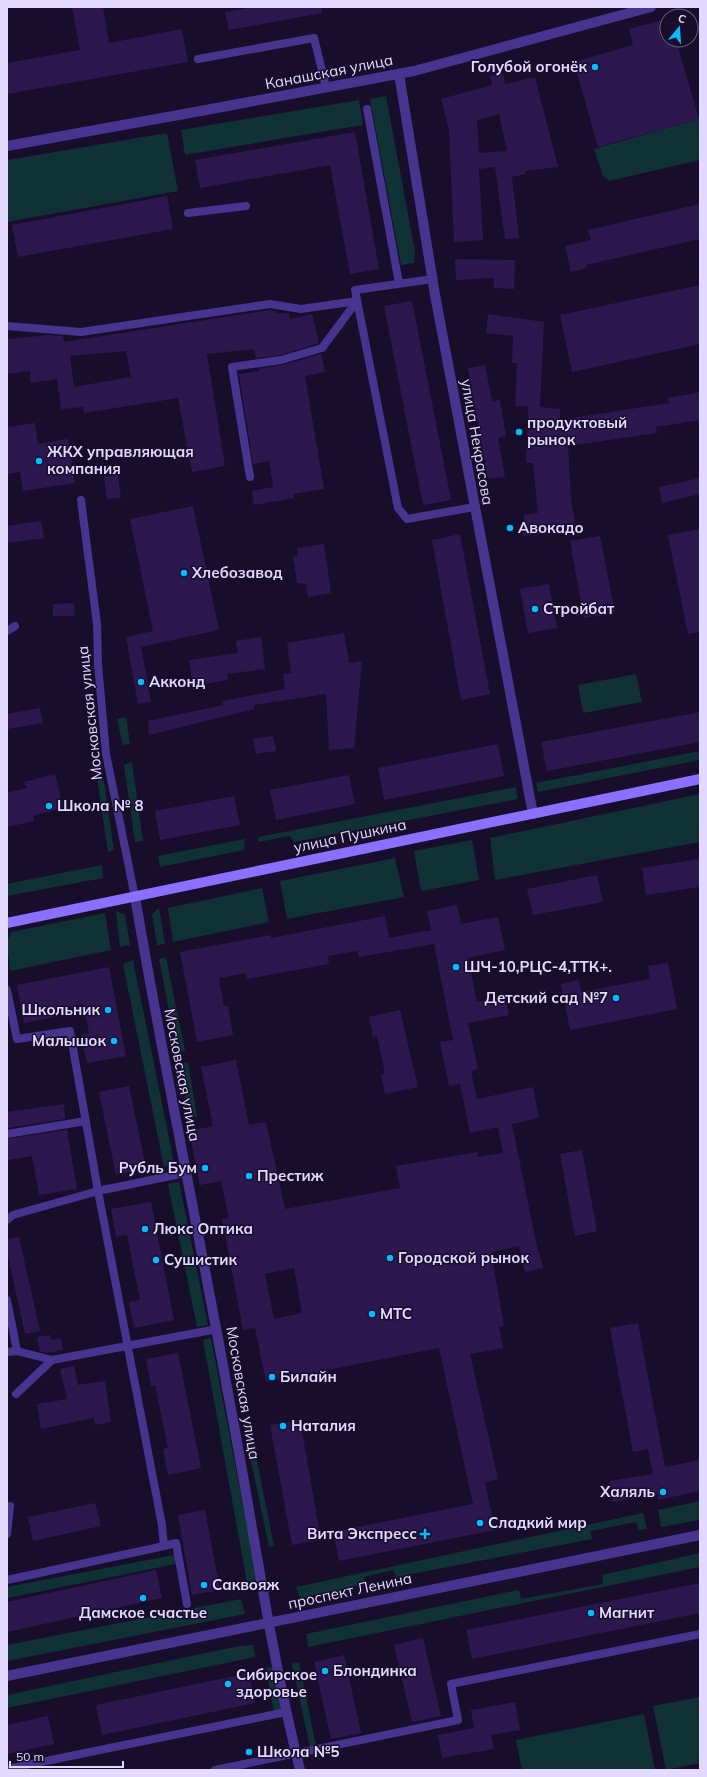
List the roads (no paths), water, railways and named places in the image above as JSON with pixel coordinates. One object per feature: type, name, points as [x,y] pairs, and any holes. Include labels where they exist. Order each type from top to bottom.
[{"type":"main road","name":"улица Пушкина","points":[[7,923],[700,779]]},
{"type":"street","name":"Канашская улица","points":[[7,146],[399,74],[651,7]]},
{"type":"street","name":"улица Некрасова","points":[[399,74],[433,279],[474,507],[533,814]]},
{"type":"street","name":"Московская улица","points":[[135,897],[185,1173],[217,1330],[269,1623],[286,1712],[300,1770]]},
{"type":"street","name":"проспект Ленина","points":[[7,1676],[700,1535]]},
{"type":"lane","points":[[198,59],[314,38],[326,88]]},
{"type":"lane","points":[[367,109],[399,283]]},
{"type":"lane","points":[[188,213],[246,206]]},
{"type":"lane","points":[[433,279],[355,290],[398,508],[407,519],[474,507]]},
{"type":"lane","points":[[7,326],[81,332],[270,304],[301,309],[357,301]]},
{"type":"lane","points":[[250,477],[232,367],[281,360],[322,348],[357,301]]},
{"type":"lane","name":"Московская улица","points":[[81,500],[97,624],[98,664],[106,754],[135,897]]},
{"type":"lane","points":[[7,631],[14,626]]},
{"type":"lane","points":[[7,990],[17,1039],[70,1031],[98,1191],[162,1525],[164,1546]]},
{"type":"lane","points":[[7,1134],[86,1122]]},
{"type":"lane","points":[[9,1217],[98,1191],[185,1173]]},
{"type":"lane","points":[[7,1300],[17,1351]]},
{"type":"lane","points":[[7,1352],[17,1351],[52,1360],[217,1330]]},
{"type":"lane","points":[[16,1394],[52,1360]]},
{"type":"lane","points":[[7,1534],[10,1506]]},
{"type":"lane","points":[[7,1580],[176,1543],[187,1604]]},
{"type":"lane","points":[[215,1770],[255,1766],[296,1754],[458,1720],[451,1684],[700,1634]]},
{"type":"lane","points":[[7,1769],[286,1712]]},
{"type":"place","name":"Голубой огонёк","points":[[595,67]]},
{"type":"place","name":"продуктовый рынок","points":[[519,432]]},
{"type":"place","name":"ЖКХ управляющая компания","points":[[39,461]]},
{"type":"place","name":"Авокадо","points":[[510,528]]},
{"type":"place","name":"Хлебозавод","points":[[184,573]]},
{"type":"place","name":"Стройбат","points":[[535,609]]},
{"type":"place","name":"Акконд","points":[[141,682]]},
{"type":"place","name":"Школа № 8","points":[[49,806]]},
{"type":"place","name":"ШЧ-10,РЦС-4,ТТК+.","points":[[456,967]]},
{"type":"place","name":"Детский сад №7","points":[[616,998]]},
{"type":"place","name":"Школьник","points":[[108,1010]]},
{"type":"place","name":"Малышок","points":[[114,1041]]},
{"type":"place","name":"Рубль Бум","points":[[205,1168]]},
{"type":"place","name":"Престиж","points":[[249,1176]]},
{"type":"place","name":"Люкс Оптика","points":[[145,1229]]},
{"type":"place","name":"Городской рынок","points":[[390,1258]]},
{"type":"place","name":"Сушистик","points":[[156,1260]]},
{"type":"place","name":"МТС","points":[[372,1314]]},
{"type":"place","name":"Билайн","points":[[272,1377]]},
{"type":"place","name":"Наталия","points":[[283,1426]]},
{"type":"place","name":"Халяль","points":[[663,1492]]},
{"type":"place","name":"Сладкий мир","points":[[480,1523]]},
{"type":"place","name":"Вита Экспресс","points":[[425,1534]]},
{"type":"place","name":"Саквояж","points":[[204,1585]]},
{"type":"place","name":"Дамское счастье","points":[[143,1598]]},
{"type":"place","name":"Магнит","points":[[591,1613]]},
{"type":"place","name":"Блондинка","points":[[325,1671]]},
{"type":"place","name":"Сибирское здоровье","points":[[228,1684]]},
{"type":"place","name":"Школа №5","points":[[249,1752]]}]
